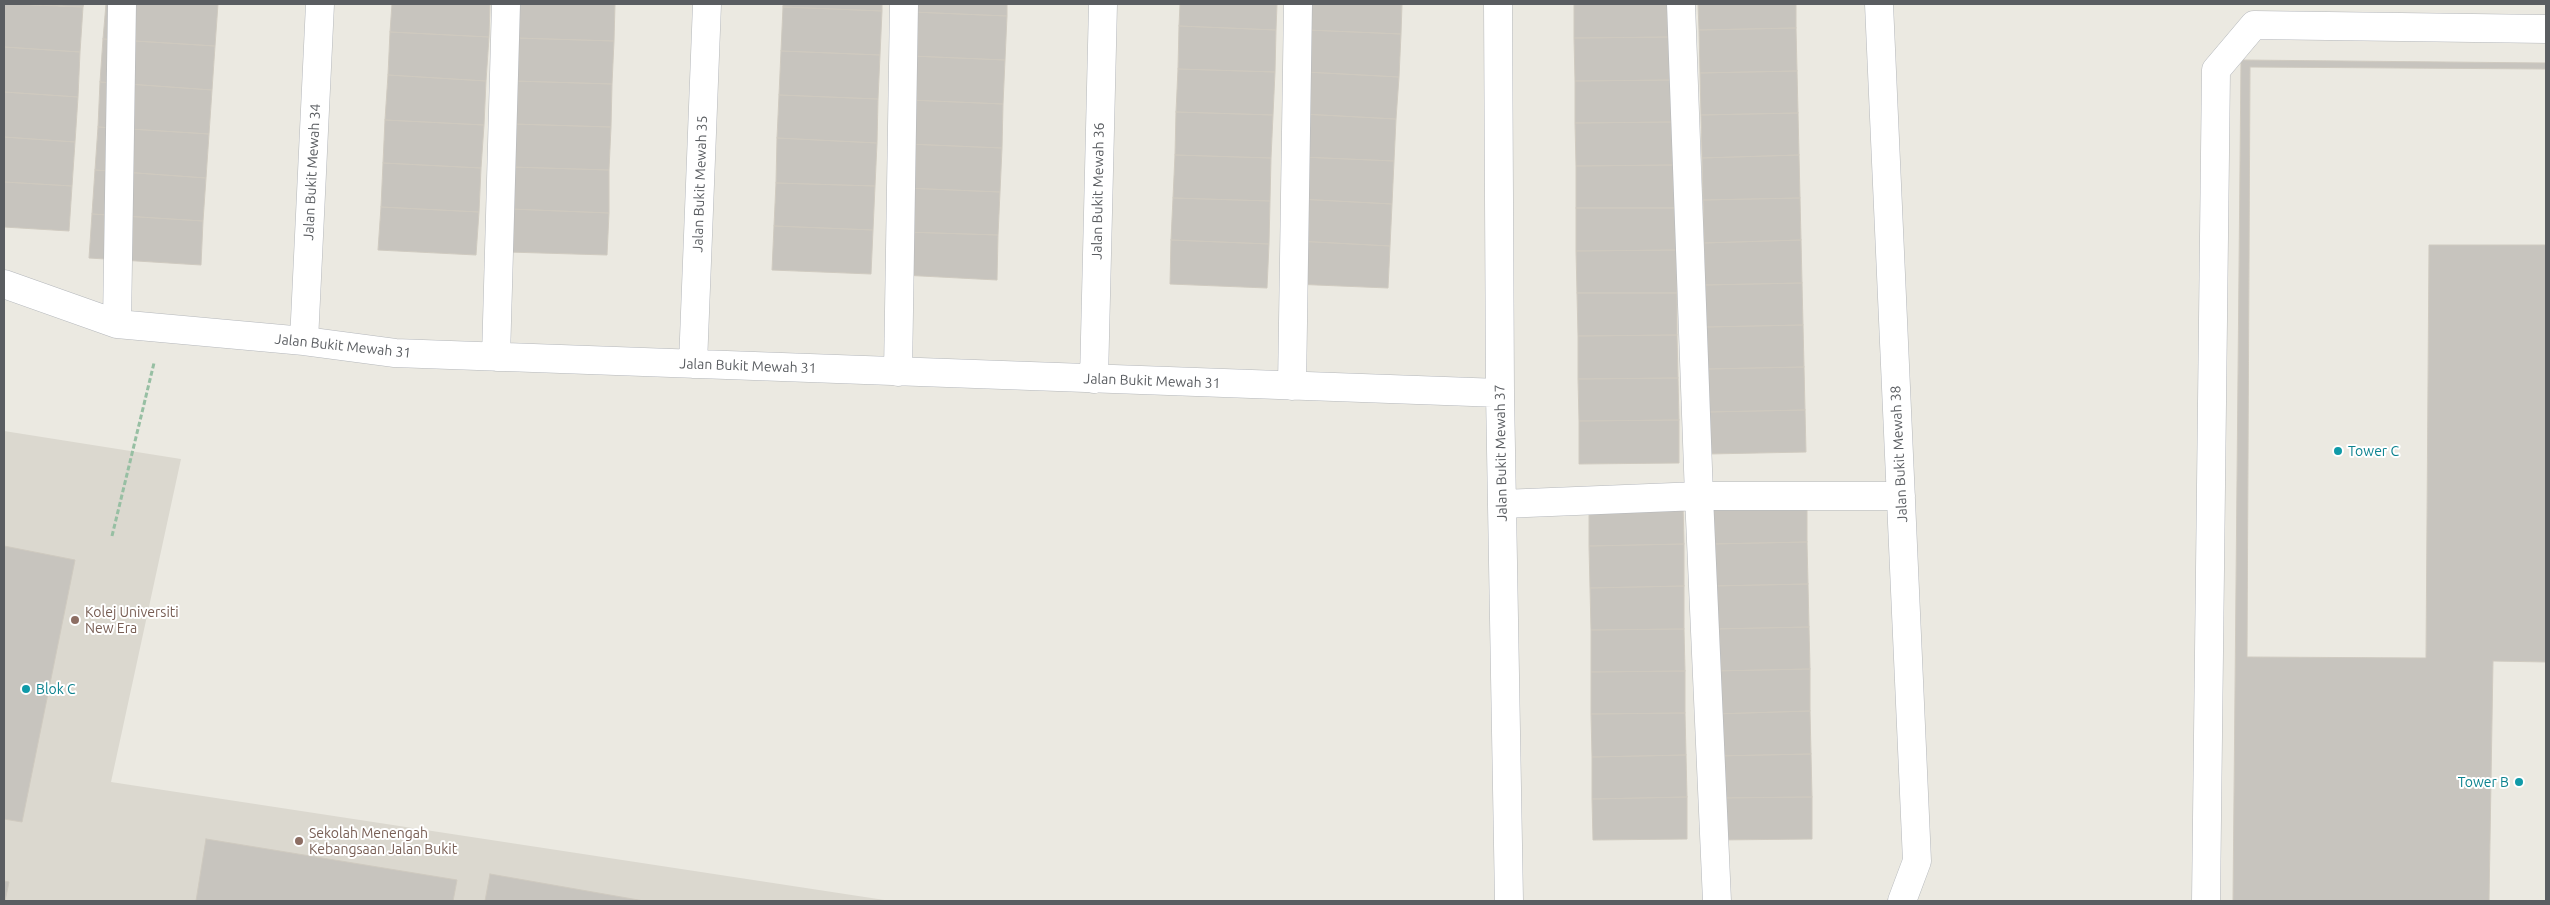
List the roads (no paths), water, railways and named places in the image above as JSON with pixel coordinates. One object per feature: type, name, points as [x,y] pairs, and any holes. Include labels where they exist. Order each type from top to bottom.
[{"type":"street","points":[[117,324],[122,4]]},
{"type":"street","name":"Jalan Bukit Mewah 34","points":[[304,341],[320,4]]},
{"type":"street","points":[[496,357],[506,4]]},
{"type":"street","name":"Jalan Bukit Mewah 35","points":[[693,364],[707,4]]},
{"type":"street","points":[[898,372],[904,4]]},
{"type":"street","name":"Jalan Bukit Mewah 36","points":[[1094,379],[1103,4]]},
{"type":"street","points":[[1292,386],[1298,4]]},
{"type":"street","name":"Jalan Bukit Mewah 37","points":[[1498,4],[1500,393],[1509,901]]},
{"type":"street","points":[[1681,4],[1699,496],[1717,901]]},
{"type":"street","name":"Jalan Bukit Mewah 38","points":[[1879,4],[1917,861],[1902,901]]},
{"type":"street","points":[[2206,901],[2216,70],[2254,25],[2546,29]]},
{"type":"street","name":"Jalan Bukit Mewah 31","points":[[4,284],[117,324],[304,341],[395,353],[1500,393]]},
{"type":"street","points":[[1502,504],[1699,496],[1901,496]]},
{"type":"place","name":"Tower C","points":[[2338,451]]},
{"type":"place","name":"Kolej Universiti New Era","points":[[75,620]]},
{"type":"place","name":"Blok C","points":[[26,689]]},
{"type":"place","name":"Tower B","points":[[2519,782]]},
{"type":"place","name":"Sekolah Menengah Kebangsaan Jalan Bukit","points":[[299,841]]}]
